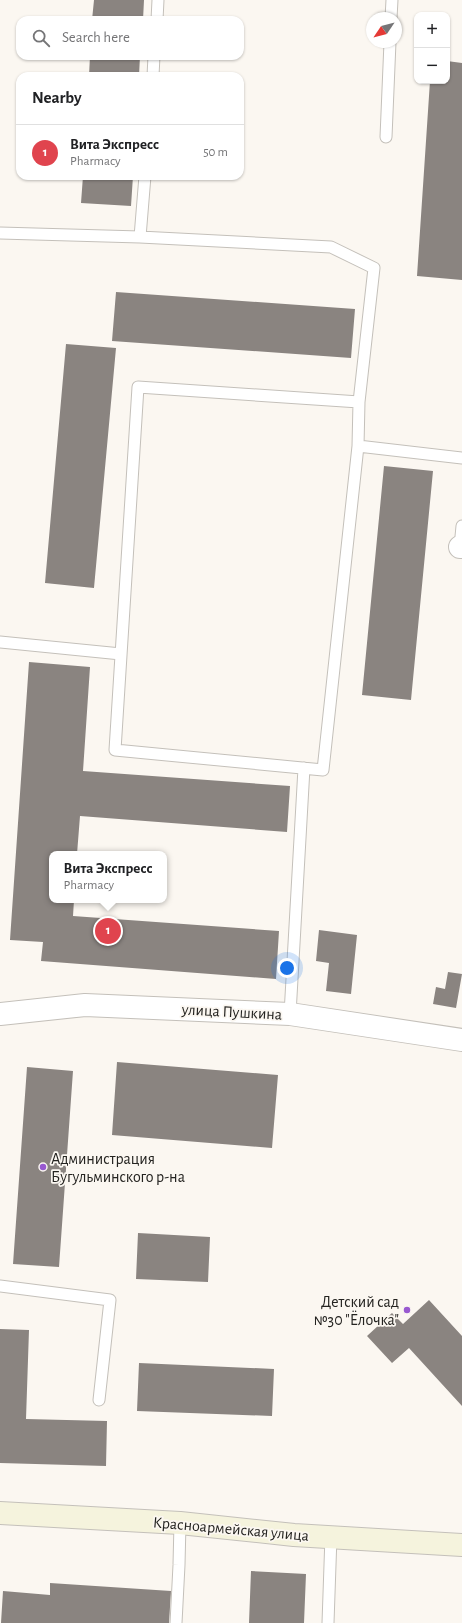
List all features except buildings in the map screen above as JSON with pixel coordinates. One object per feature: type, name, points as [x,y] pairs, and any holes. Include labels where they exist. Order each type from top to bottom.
[{"type":"street","name":"улица Пушкина","points":[[0,1014],[85,1005],[290,1014],[462,1040]]},
{"type":"street","name":"Красноармейская улица","points":[[0,1513],[180,1523],[294,1535],[331,1536],[462,1545]]},
{"type":"lane","points":[[157,16],[158,0]]},
{"type":"lane","points":[[391,12],[392,0]]},
{"type":"lane","points":[[386,137],[390,48]]},
{"type":"lane","points":[[153,72],[154,60]]},
{"type":"lane","points":[[140,237],[145,180]]},
{"type":"lane","points":[[0,233],[140,237],[331,247],[374,268],[359,402],[358,446],[323,770],[115,750],[138,387],[359,402]]},
{"type":"lane","points":[[358,446],[462,458]]},
{"type":"lane","points":[[0,642],[121,654]]},
{"type":"lane","points":[[290,1014],[304,768]]},
{"type":"lane","points":[[0,1286],[110,1300],[99,1400]]},
{"type":"lane","points":[[176,1623],[180,1523]]},
{"type":"lane","points":[[328,1623],[331,1536]]},
{"type":"place","name":"Вита Экспресс","points":[[108,931]]},
{"type":"place","name":"Администрация Бугульминского р-на","points":[[43,1167]]},
{"type":"place","name":"Детский сад №30 \"Ёлочка\"","points":[[407,1310]]}]
